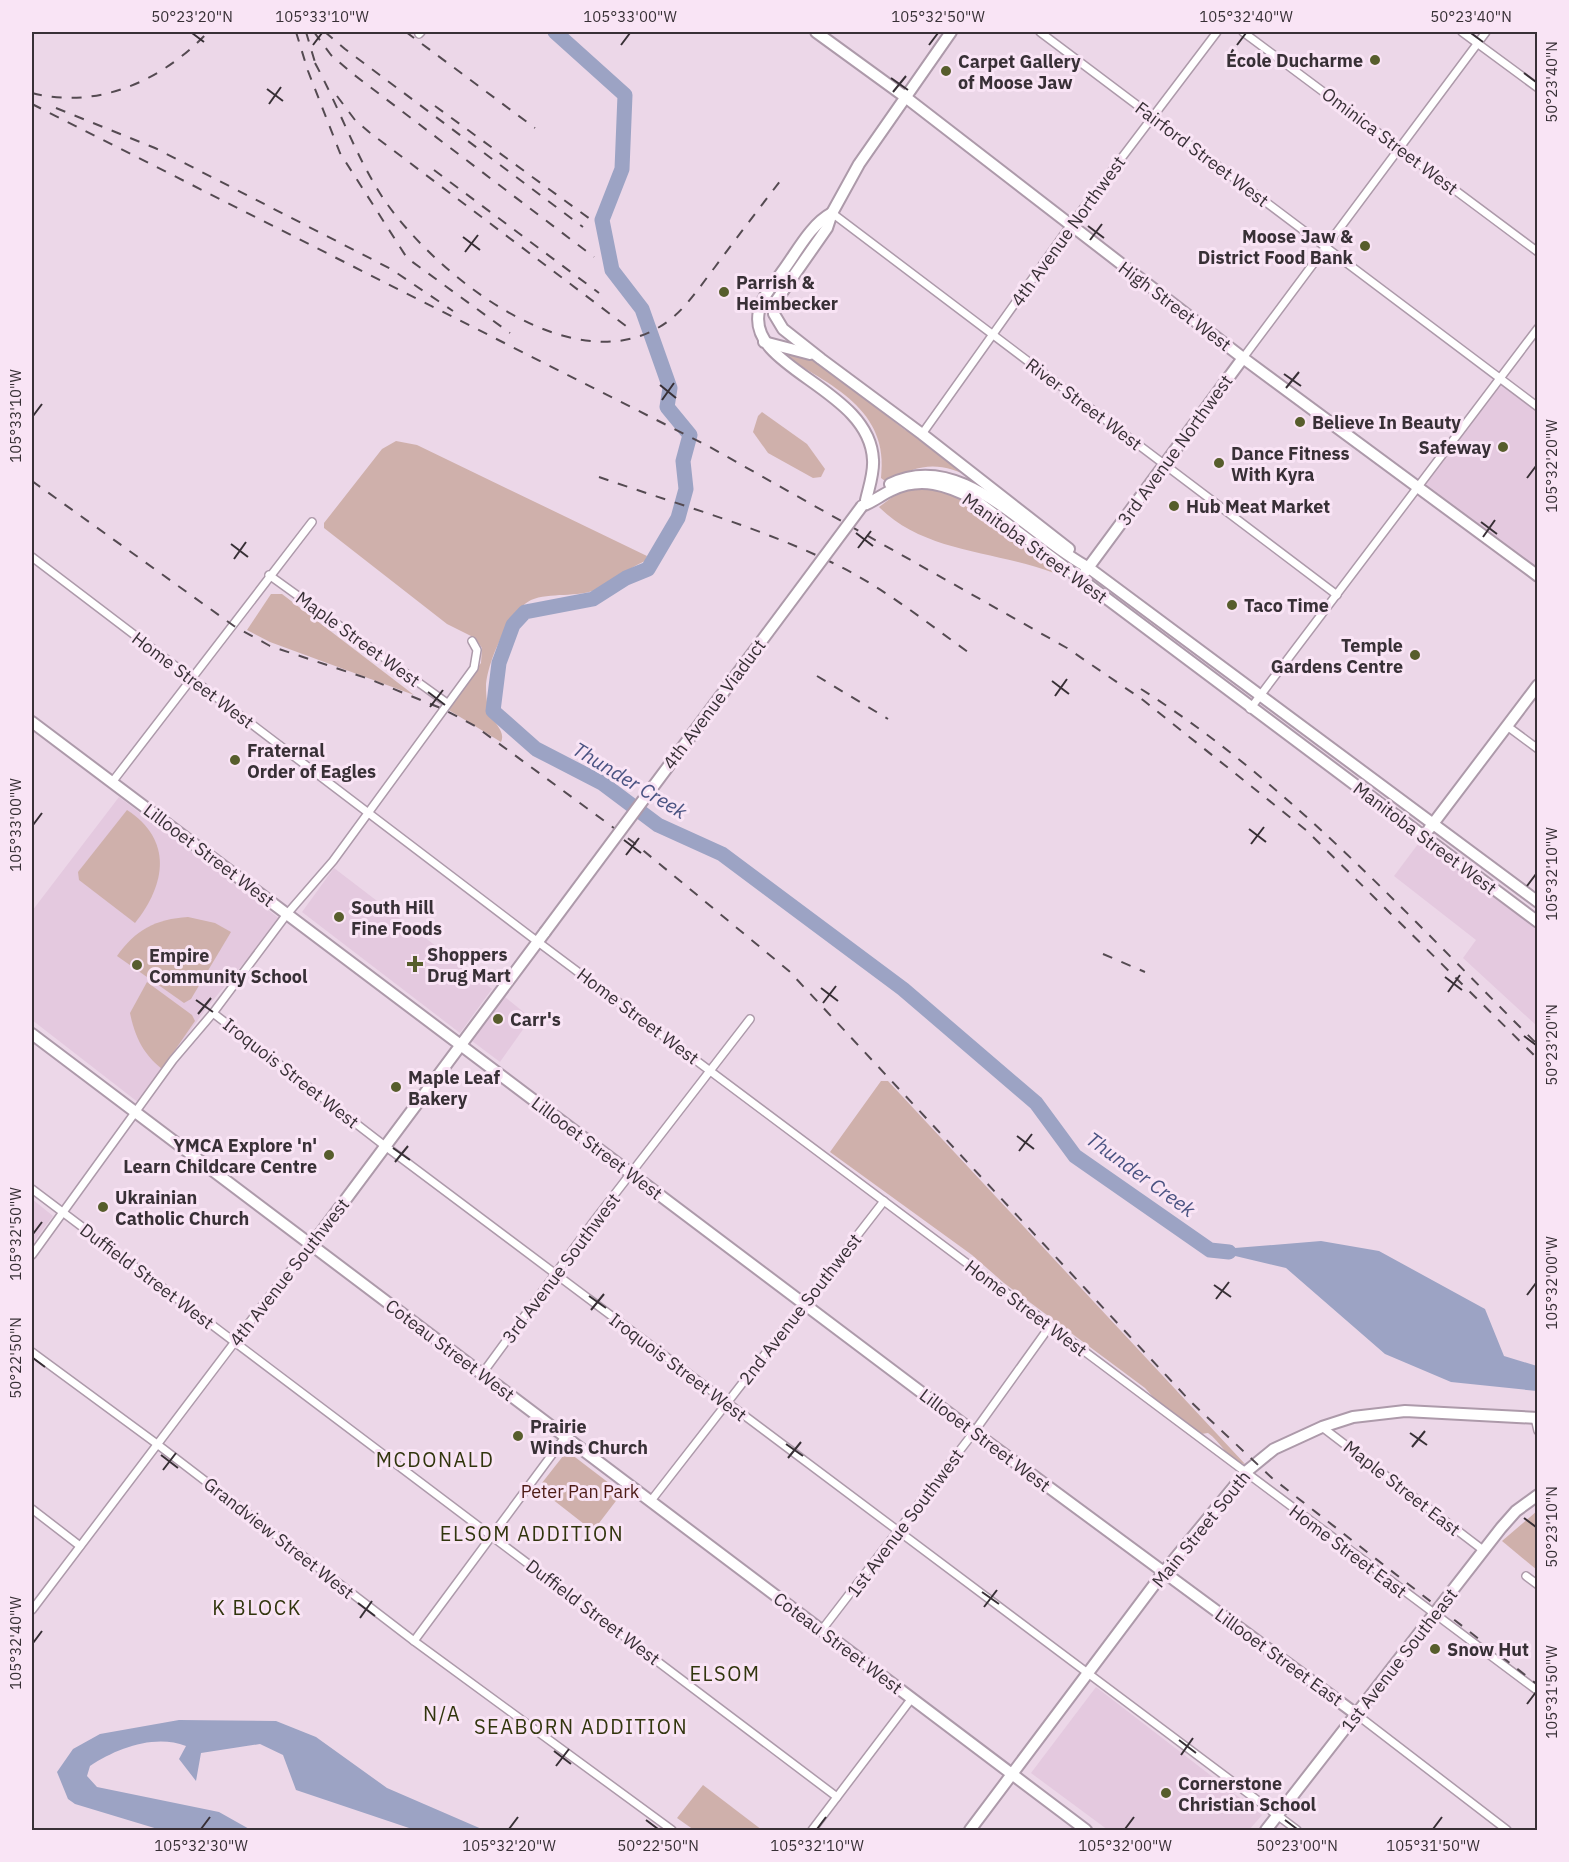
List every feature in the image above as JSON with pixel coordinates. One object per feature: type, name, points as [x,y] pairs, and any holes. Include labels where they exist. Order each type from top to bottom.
[{"type":"main road","name":"High Street West","points":[[816,32],[904,96],[1243,358],[1538,576]]},
{"type":"main road","points":[[951,32],[904,96],[859,164],[832,213],[827,228],[775,305],[774,314],[779,325],[821,359],[1075,553],[1089,568]]},
{"type":"main road","points":[[832,213],[818,221],[764,298],[758,318],[765,342],[778,357],[844,405],[862,426],[870,441],[873,459],[864,503]]},
{"type":"main road","points":[[765,342],[821,359]]},
{"type":"main road","name":"3rd Avenue Northwest","points":[[1080,579],[1166,466],[1243,358]]},
{"type":"main road","name":"Manitoba Street West","points":[[864,503],[884,486],[902,478],[923,474],[947,477],[981,494],[1070,558],[1089,568],[1538,902]]},
{"type":"main road","name":"Manitoba Street West","points":[[864,503],[911,483],[928,483],[948,487],[985,507],[1250,709],[1538,922]]},
{"type":"main road","name":"4th Avenue Viaduct","points":[[545,932],[864,503]]},
{"type":"main road","points":[[1424,836],[1538,685]]},
{"type":"main road","name":"Lillooet Street West","points":[[32,722],[1163,1573]]},
{"type":"main road","name":"4th Avenue Southwest","points":[[311,1246],[545,932]]},
{"type":"main road","name":"Coteau Street West","points":[[32,1034],[1086,1830]]},
{"type":"main road","name":"Main Street South","points":[[970,1830],[1163,1573],[1247,1472],[1274,1449],[1322,1427],[1353,1417],[1405,1411],[1536,1418]]},
{"type":"main road","name":"1st Avenue Southeast","points":[[1266,1830],[1483,1550],[1516,1511],[1538,1495]]},
{"type":"main road","name":"Lillooet Street East","points":[[1163,1573],[1356,1714]]},
{"type":"street","name":"Fairford Street West","points":[[1040,32],[1538,407]]},
{"type":"street","name":"4th Avenue Northwest","points":[[922,434],[957,388],[991,334],[1070,226],[1217,32]]},
{"type":"street","name":"Ominica Street West","points":[[1243,32],[1538,252]]},
{"type":"street","points":[[1462,32],[1538,88]]},
{"type":"street","name":"3rd Avenue Northwest","points":[[1243,358],[1486,32]]},
{"type":"street","name":"River Street West","points":[[832,213],[1337,595]]},
{"type":"street","points":[[1250,709],[1538,328]]},
{"type":"street","points":[[112,781],[312,522]]},
{"type":"street","name":"Home Street West","points":[[32,557],[538,942],[1247,1472]]},
{"type":"street","name":"Maple Street West","points":[[269,575],[447,704]]},
{"type":"street","points":[[32,1255],[137,1113],[172,1060],[213,1012],[287,914],[333,861],[474,668],[477,650],[472,641]]},
{"type":"street","points":[[1507,726],[1538,749]]},
{"type":"street","name":"Iroquois Street West","points":[[213,1012],[385,1146],[1297,1830]]},
{"type":"street","name":"3rd Avenue Southwest","points":[[482,1374],[557,1275],[594,1221],[750,1019]]},
{"type":"street","name":"Duffield Street West","points":[[32,1189],[837,1797]]},
{"type":"street","name":"2nd Avenue Southwest","points":[[650,1502],[884,1201]]},
{"type":"street","name":"4th Avenue Southwest","points":[[32,1610],[235,1342],[311,1246]]},
{"type":"street","name":"1st Avenue Southwest","points":[[821,1631],[974,1432],[1050,1326]]},
{"type":"street","name":"Grandview Street West","points":[[32,1352],[157,1444],[414,1641],[672,1830]]},
{"type":"street","points":[[1536,1418],[1538,1431]]},
{"type":"street","name":"Maple Street East","points":[[1322,1427],[1483,1550]]},
{"type":"street","points":[[414,1641],[565,1437]]},
{"type":"street","name":"Home Street East","points":[[1247,1472],[1295,1512],[1538,1691]]},
{"type":"street","points":[[32,1509],[80,1546]]},
{"type":"street","points":[[1526,1576],[1538,1585]]},
{"type":"street","points":[[812,1830],[912,1698]]},
{"type":"street","name":"Lillooet Street East","points":[[1356,1714],[1507,1830]]},
{"type":"shaded area","points":[[1500,378],[1537,407],[1537,576],[1418,487]]},
{"type":"shaded area","name":"Empire Community School","points":[[119,797],[280,919],[205,1010],[139,1103],[32,1020],[32,911]]},
{"type":"shaded area","points":[[1424,836],[1537,922],[1537,1026],[1463,958],[1476,940],[1394,876]]},
{"type":"shaded area","points":[[334,868],[492,989],[460,1033],[302,912]]},
{"type":"shaded area","points":[[505,997],[531,1018],[500,1062],[472,1041]]},
{"type":"shaded area","points":[[32,1199],[53,1216],[32,1244]]},
{"type":"shaded area","points":[[1096,1687],[1262,1815],[1249,1830],[1108,1830],[1031,1773]]},
{"type":"green space","points":[[789,353],[812,360],[830,372],[905,430],[923,437],[978,480],[952,470],[931,467],[911,471],[885,481],[881,478],[881,454],[876,434],[866,417],[837,389],[781,354]]},
{"type":"green space","points":[[762,412],[807,444],[825,469],[821,477],[813,478],[768,453],[753,432],[758,416]]},
{"type":"green space","points":[[396,441],[417,445],[647,556],[645,561],[598,589],[531,600],[515,615],[495,652],[487,677],[488,708],[501,731],[501,742],[447,709],[481,663],[482,648],[475,638],[447,624],[324,528],[324,523],[382,449]]},
{"type":"green space","points":[[932,486],[968,501],[1020,541],[1054,573],[962,549],[917,534],[897,522],[879,507],[899,492]]},
{"type":"green space","points":[[271,594],[282,594],[414,695],[270,642],[247,630]]},
{"type":"green space","points":[[127,810],[142,822],[152,835],[158,849],[160,863],[153,893],[135,923],[79,880],[78,872]]},
{"type":"green space","points":[[188,917],[215,923],[231,932],[191,999],[184,1003],[117,956],[131,939],[156,923]]},
{"type":"green space","points":[[147,982],[192,1015],[195,1021],[162,1069],[141,1044],[134,1030],[130,1013]]},
{"type":"green space","points":[[881,1081],[888,1081],[1245,1464],[1230,1456],[1208,1433],[1201,1434],[1154,1398],[1145,1388],[1004,1283],[972,1255],[830,1152]]},
{"type":"green space","name":"Peter Pan Park","points":[[567,1451],[622,1493],[593,1531],[538,1488]]},
{"type":"green space","points":[[1537,1511],[1537,1570],[1502,1541]]},
{"type":"green space","points":[[703,1785],[762,1830],[694,1830],[677,1818]]},
{"type":"water","points":[[1321,1241],[1379,1251],[1485,1309],[1504,1356],[1537,1366],[1537,1391],[1451,1382],[1385,1354],[1286,1268],[1210,1250]]},
{"type":"water","points":[[179,1720],[276,1721],[316,1737],[387,1788],[484,1830],[415,1830],[296,1790],[283,1755],[260,1744],[201,1753],[196,1781],[179,1759],[186,1746],[162,1742],[136,1745],[112,1754],[90,1766],[87,1776],[97,1787],[219,1812],[251,1830],[161,1830],[75,1804],[68,1799],[57,1772],[73,1749],[100,1734]]},
{"type":"waterway","name":"Thunder Creek","points":[[555,32],[625,95],[622,169],[602,220],[612,270],[642,309],[670,388],[667,407],[690,435],[683,461],[686,489],[678,518],[648,569],[626,578],[593,599],[525,612],[513,625],[499,663],[493,711],[536,749],[602,783],[658,825],[722,854],[903,989],[1036,1103],[1075,1156],[1210,1250],[1229,1252]]},
{"type":"railway","points":[[32,93],[57,97],[81,97],[105,94],[128,87],[171,64],[208,32]]},
{"type":"railway","points":[[296,32],[308,71],[340,153],[407,258],[510,333]]},
{"type":"railway","points":[[306,32],[317,69]]},
{"type":"railway","points":[[314,32],[331,55],[353,74],[594,257]]},
{"type":"railway","points":[[325,32],[583,227]]},
{"type":"railway","points":[[406,32],[535,128]]},
{"type":"railway","points":[[315,63],[375,185],[408,231],[474,290],[513,315],[554,333],[595,341],[635,338],[671,319],[684,307],[784,176]]},
{"type":"railway","points":[[337,96],[355,120],[369,132],[626,326]]},
{"type":"railway","points":[[32,104],[708,446],[1067,648],[1143,700],[1306,830],[1538,1059]]},
{"type":"railway","points":[[435,106],[590,219]]},
{"type":"railway","points":[[56,108],[155,148],[391,269],[453,311]]},
{"type":"railway","points":[[434,170],[599,293]]},
{"type":"railway","points":[[599,477],[751,529],[810,552],[889,595],[968,652]]},
{"type":"railway","points":[[32,481],[234,626],[270,646],[369,679],[443,709],[475,726],[633,842],[789,971],[1191,1402],[1272,1478],[1538,1685]]},
{"type":"railway","points":[[817,676],[888,719]]},
{"type":"railway","points":[[1141,689],[1196,727],[1300,811],[1397,903],[1538,1045]]},
{"type":"railway","points":[[1103,954],[1145,972]]},
{"type":"place","name":"École Ducharme","points":[[1375,60]]},
{"type":"place","name":"Carpet Gallery of Moose Jaw","points":[[946,71]]},
{"type":"place","name":"Moose Jaw & District Food Bank","points":[[1365,246]]},
{"type":"place","name":"Parrish & Heimbecker","points":[[724,292]]},
{"type":"place","name":"Believe In Beauty","points":[[1300,422]]},
{"type":"place","name":"Safeway","points":[[1503,447]]},
{"type":"place","name":"Dance Fitness With Kyra","points":[[1219,463]]},
{"type":"place","name":"Hub Meat Market","points":[[1174,506]]},
{"type":"place","name":"Taco Time","points":[[1232,605]]},
{"type":"place","name":"Temple Gardens Centre","points":[[1415,655]]},
{"type":"place","name":"Fraternal Order of Eagles","points":[[235,760]]},
{"type":"place","name":"South Hill Fine Foods","points":[[339,917]]},
{"type":"place","name":"Shoppers Drug Mart","points":[[415,964]]},
{"type":"place","name":"Empire Community School","points":[[137,965]]},
{"type":"place","name":"Carr's","points":[[498,1019]]},
{"type":"place","name":"Maple Leaf Bakery","points":[[396,1087]]},
{"type":"place","name":"YMCA Explore 'n' Learn Childcare Centre","points":[[329,1155]]},
{"type":"place","name":"Ukrainian Catholic Church","points":[[103,1207]]},
{"type":"place","name":"Prairie Winds Church","points":[[518,1436]]},
{"type":"place","name":"Snow Hut","points":[[1435,1649]]},
{"type":"place","name":"Cornerstone Christian School","points":[[1166,1793]]},
{"type":"district","name":"MCDONALD","points":[[435,1459]]},
{"type":"district","name":"ELSOM ADDITION","points":[[532,1533]]},
{"type":"district","name":"K BLOCK","points":[[257,1607]]},
{"type":"district","name":"ELSOM","points":[[725,1673]]},
{"type":"district","name":"N/A","points":[[442,1713]]},
{"type":"district","name":"SEABORN ADDITION","points":[[581,1726]]}]
